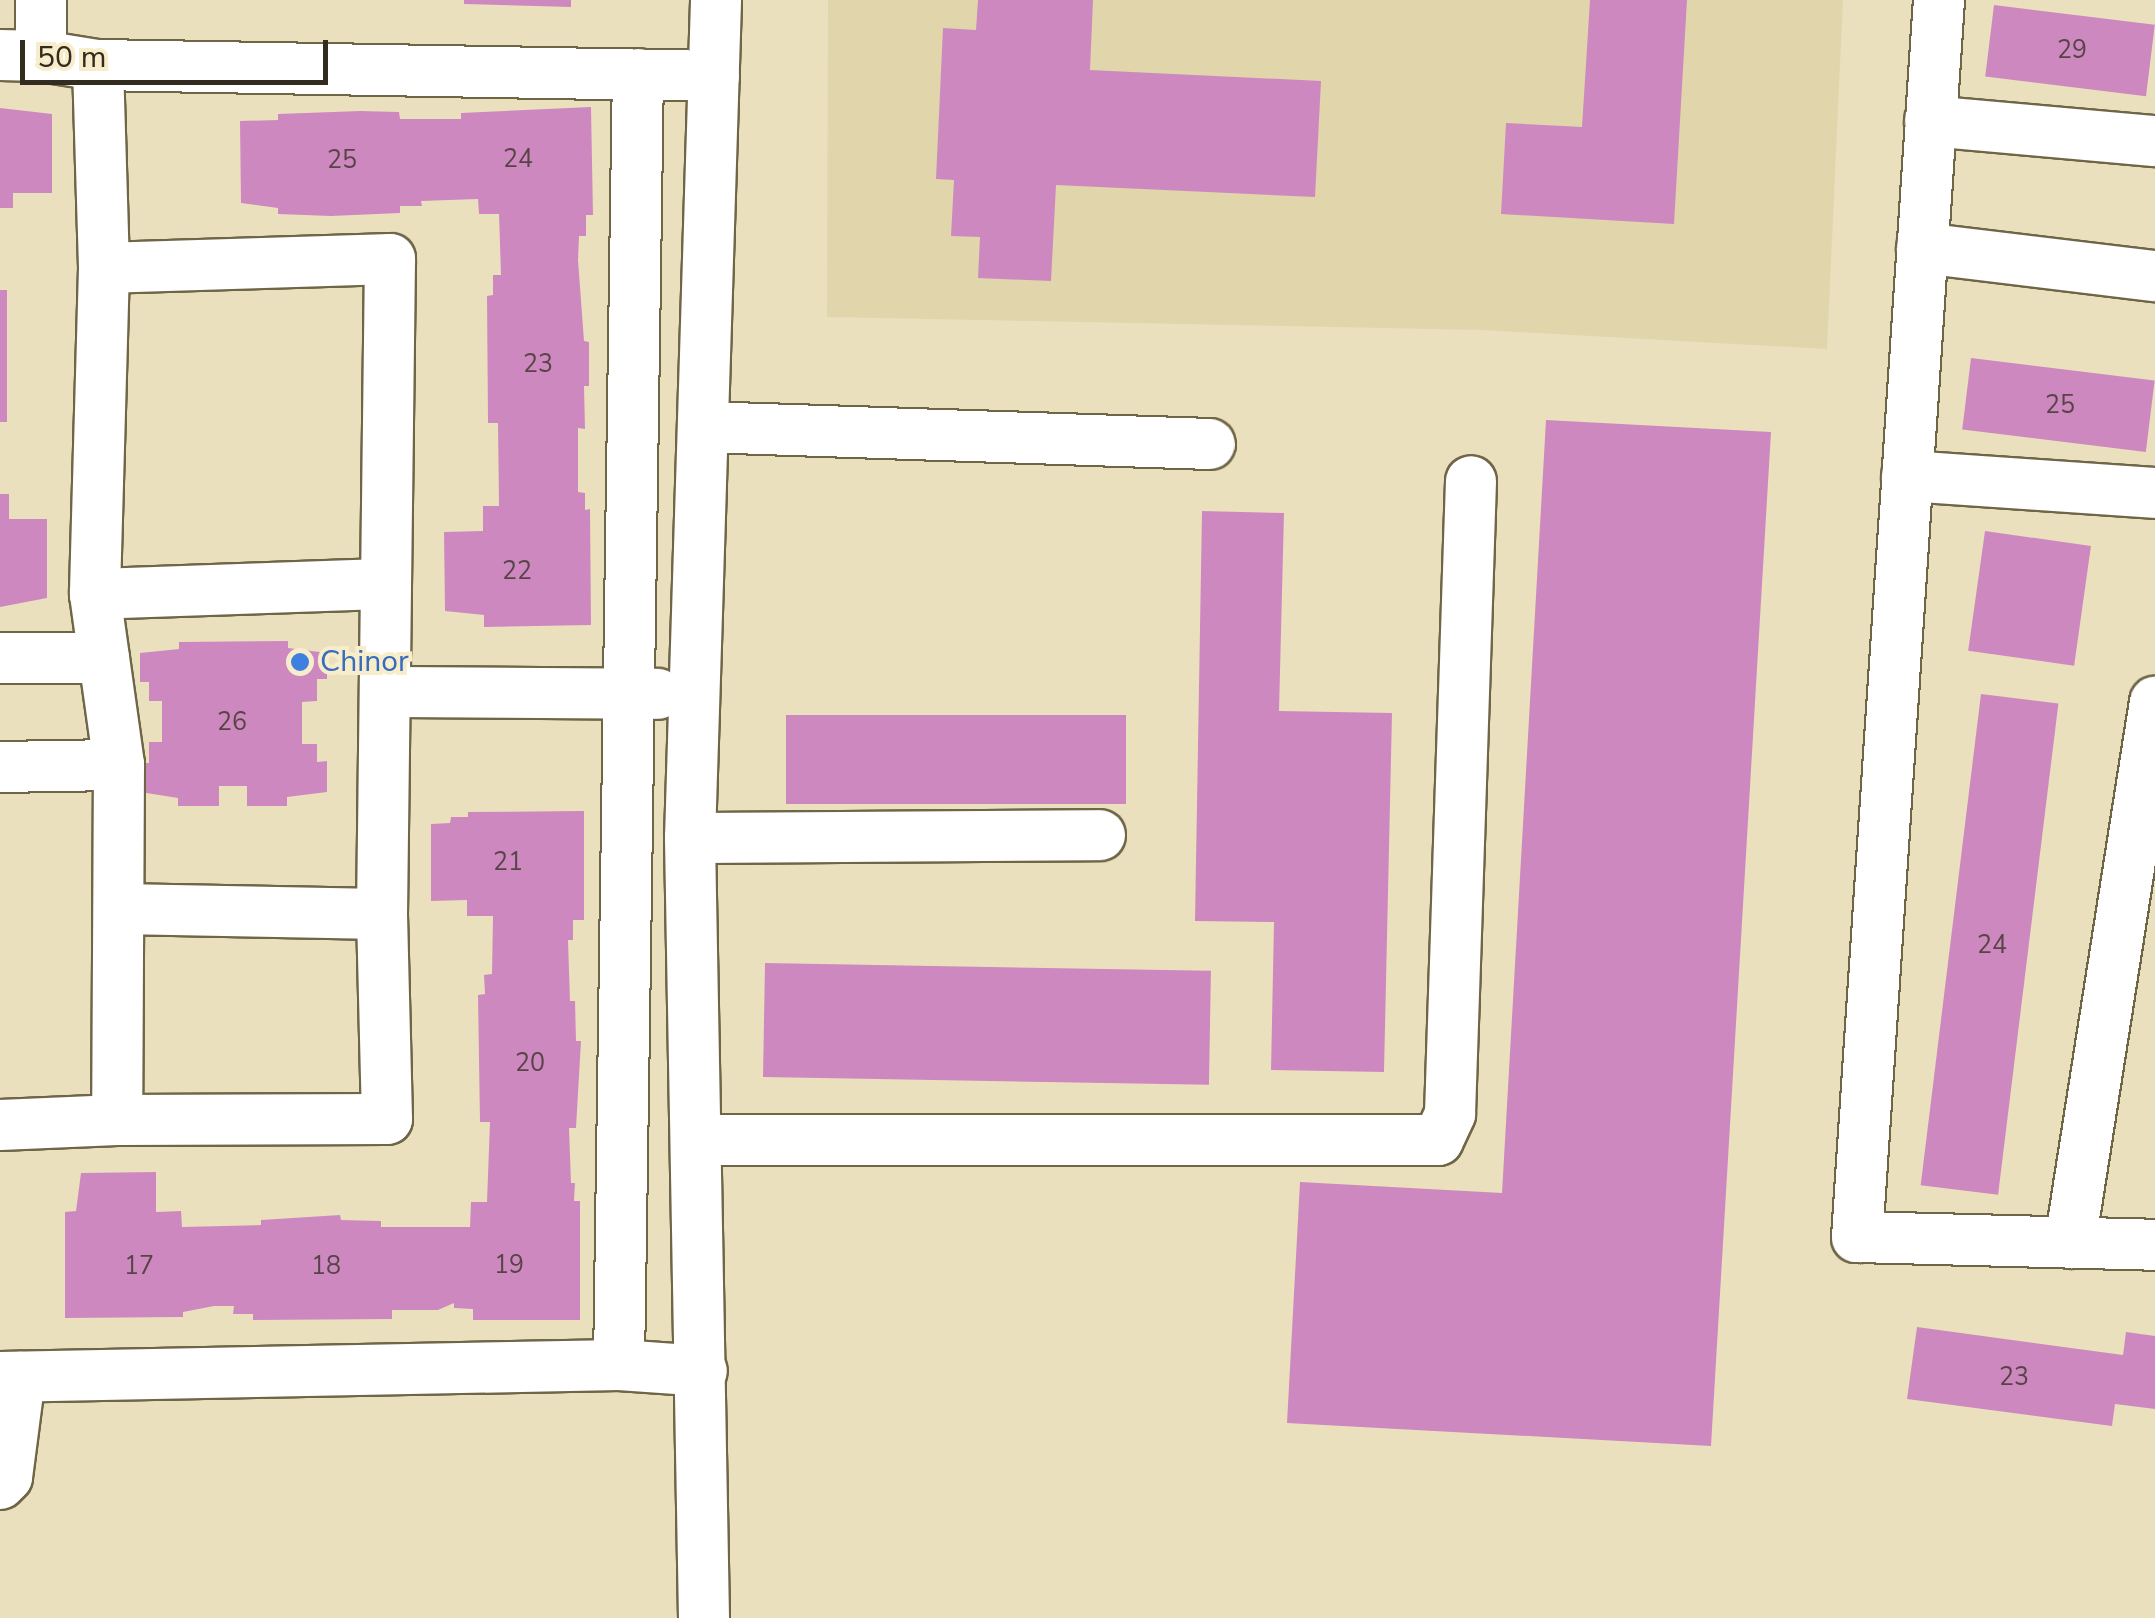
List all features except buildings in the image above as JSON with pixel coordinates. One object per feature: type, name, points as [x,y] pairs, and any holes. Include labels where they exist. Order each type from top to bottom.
[{"type":"lane","points":[[41,0],[20,56],[98,65],[714,76]]},
{"type":"lane","points":[[704,1618],[690,838],[716,0]]},
{"type":"lane","points":[[1938,0],[1857,1237],[2155,1245]]},
{"type":"lane","points":[[98,65],[104,268],[96,594],[119,764],[116,1120]]},
{"type":"lane","points":[[619,1365],[638,74]]},
{"type":"lane","points":[[1930,121],[2155,141]]},
{"type":"lane","points":[[1922,248],[2155,276]]},
{"type":"lane","points":[[0,1126],[116,1120],[387,1119],[382,914],[388,692],[390,259],[104,268]]},
{"type":"lane","points":[[703,427],[1210,444]]},
{"type":"lane","points":[[1907,476],[2155,492]]},
{"type":"lane","points":[[696,1140],[1438,1140],[1450,1114],[1471,481]]},
{"type":"lane","points":[[96,594],[386,584]]},
{"type":"lane","points":[[0,658],[104,658]]},
{"type":"lane","points":[[388,692],[694,694]]},
{"type":"lane","points":[[2070,1243],[2155,702]]},
{"type":"lane","points":[[0,767],[119,764]]},
{"type":"lane","points":[[690,838],[1100,835]]},
{"type":"lane","points":[[119,909],[382,914]]},
{"type":"lane","points":[[0,1484],[7,1477],[10,1377],[619,1365],[702,1370]]},
{"type":"shaded area","points":[[828,0],[1843,0],[1827,349],[1483,330],[827,317]]},
{"type":"place","name":"Chinor","points":[[300,662]]}]
